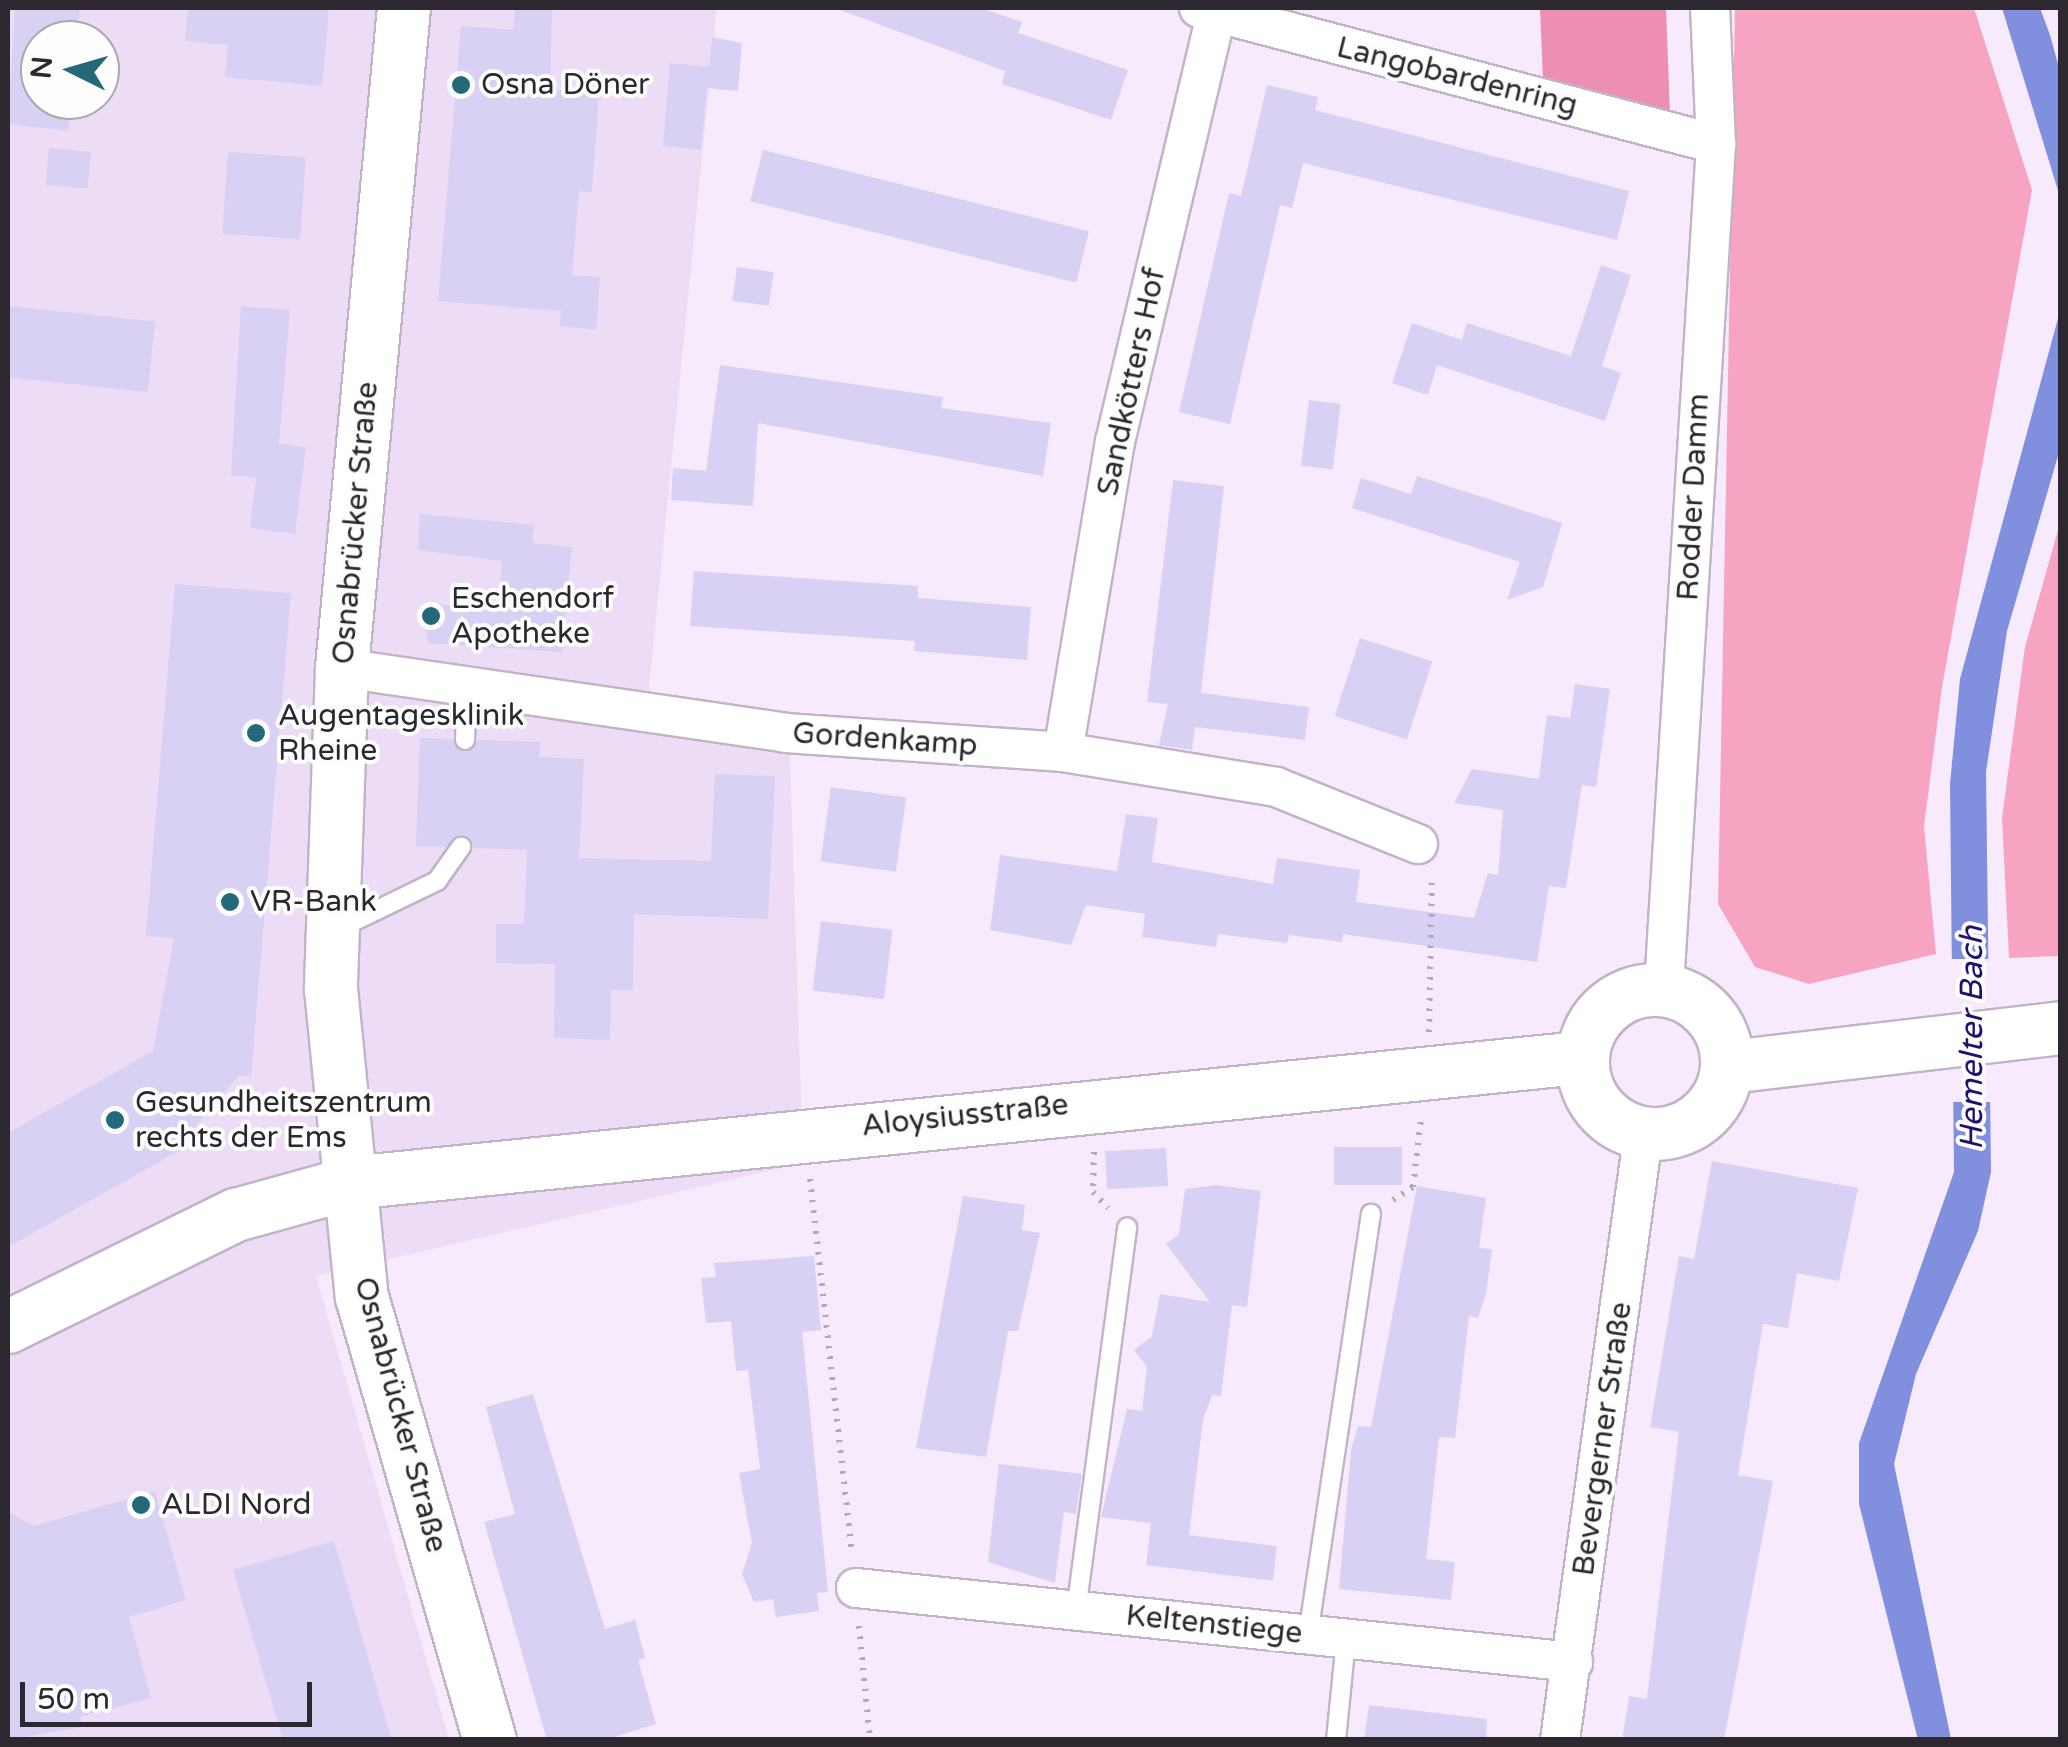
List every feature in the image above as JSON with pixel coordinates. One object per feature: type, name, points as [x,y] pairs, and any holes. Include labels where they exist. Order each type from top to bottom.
[{"type":"street","name":"Osnabrücker Straße","points":[[404,8],[342,668],[332,932],[362,1297],[490,1740]]},
{"type":"street","name":"Rodder Damm","points":[[1664,987],[1716,144],[1710,8]]},
{"type":"street","name":"Langobardenring","points":[[1208,11],[1716,144]]},
{"type":"street","name":"Sandkötters Hof","points":[[1063,752],[1115,442],[1208,11]]},
{"type":"street","name":"Gordenkamp","points":[[342,668],[786,733],[1063,752],[1276,788],[1418,844]]},
{"type":"street","points":[[1664,987],[1713,1014],[1730,1067],[1702,1122],[1644,1137],[1596,1110],[1579,1058],[1607,1004],[1664,987]]},
{"type":"street","points":[[1730,1067],[2060,1028]]},
{"type":"street","name":"Aloysiusstraße","points":[[8,1327],[236,1214],[351,1183],[805,1132],[1579,1058]]},
{"type":"street","name":"Bevergerner Straße","points":[[1560,1740],[1644,1137]]},
{"type":"street","name":"Keltenstiege","points":[[856,1588],[1573,1662]]},
{"type":"lane","points":[[465,740],[467,689]]},
{"type":"lane","points":[[332,932],[437,881],[461,848]]},
{"type":"lane","points":[[1308,1635],[1371,1214]]},
{"type":"lane","points":[[1076,1611],[1127,1226]]},
{"type":"lane","points":[[1336,1740],[1346,1639]]},
{"type":"path","points":[[805,1132],[870,1740]]},
{"type":"path","points":[[1092,1192],[1094,1160]]},
{"type":"shaded area","points":[[8,8],[717,8],[647,709],[789,727],[803,1163],[316,1276],[449,1739],[8,1740]]},
{"type":"shaded area","points":[[1540,8],[1666,8],[1670,114],[1543,80]]},
{"type":"shaded area","points":[[1735,8],[1974,8],[2032,190],[1942,687],[1924,826],[1936,954],[1809,984],[1755,967],[1718,904]]},
{"type":"shaded area","points":[[2060,523],[2060,956],[2009,958],[2002,818],[2025,647]]},
{"type":"water","points":[[2002,8],[2040,8],[2050,35],[2060,71],[2060,197]]},
{"type":"water","name":"Hemelter Bach","points":[[2060,311],[2060,449],[2007,631],[1986,772],[1991,1172],[1978,1231],[1916,1374],[1894,1464],[1951,1739],[1918,1740],[1859,1504],[1859,1443],[1954,1172],[1950,784],[1960,679]]},
{"type":"pier","points":[[1951,959],[1999,959],[1999,1102],[1951,1102]]},
{"type":"building","points":[[15,8],[80,8],[79,20],[20,20],[20,120],[69,120],[68,131],[8,124]]},
{"type":"building","points":[[188,8],[329,8],[322,86],[225,77],[228,45],[185,41]]},
{"type":"building","points":[[515,8],[552,8],[550,89],[599,93],[592,192],[579,191],[572,275],[600,277],[596,330],[560,326],[561,311],[438,301],[461,26],[513,30]]},
{"type":"building","points":[[835,8],[981,8],[1022,22],[1018,33],[1128,70],[1111,120],[1002,84],[1005,71]]},
{"type":"building","points":[[712,37],[742,43],[738,91],[707,88],[701,150],[663,146],[670,63],[709,67]]},
{"type":"building","points":[[1267,85],[1318,97],[1315,110],[1629,191],[1617,240],[1303,163],[1292,208],[1280,205],[1230,424],[1179,412],[1229,193],[1241,196]]},
{"type":"building","points":[[49,148],[91,152],[88,189],[46,185]]},
{"type":"building","points":[[763,150],[1089,231],[1076,283],[750,201]]},
{"type":"building","points":[[228,152],[306,157],[300,239],[222,234]]},
{"type":"building","points":[[1601,265],[1631,275],[1602,366],[1621,373],[1605,421],[1437,365],[1428,395],[1392,383],[1412,323],[1462,340],[1467,323],[1571,356]]},
{"type":"building","points":[[737,267],[774,272],[769,306],[732,301]]},
{"type":"building","points":[[8,306],[155,321],[148,392],[8,377]]},
{"type":"building","points":[[241,306],[290,310],[279,444],[306,447],[295,534],[250,528],[256,478],[231,475]]},
{"type":"building","points":[[720,365],[943,397],[941,408],[1051,423],[1043,476],[758,423],[753,506],[671,500],[673,468],[706,471]]},
{"type":"building","points":[[1309,400],[1341,404],[1333,469],[1301,466]]},
{"type":"building","points":[[1417,476],[1562,523],[1543,587],[1507,600],[1520,562],[1352,508],[1361,478],[1411,494]]},
{"type":"building","points":[[1173,480],[1224,486],[1201,693],[1309,707],[1305,740],[1195,727],[1192,750],[1159,745],[1168,704],[1147,702]]},
{"type":"building","points":[[420,514],[534,525],[532,543],[572,547],[562,652],[428,643],[422,603],[497,609],[502,561],[418,550]]},
{"type":"building","points":[[694,571],[918,586],[918,598],[1031,607],[1027,660],[914,651],[915,641],[690,626]]},
{"type":"building","points":[[175,584],[291,593],[251,1076],[239,1075],[193,1130],[198,1140],[8,1247],[8,1133],[153,1051],[174,938],[146,936]]},
{"type":"building","points":[[1360,638],[1432,661],[1407,739],[1335,716]]},
{"type":"building","points":[[1575,684],[1610,689],[1596,787],[1582,785],[1566,888],[1549,886],[1537,962],[1343,934],[1342,942],[1289,935],[1287,943],[1218,934],[1216,947],[1142,937],[1145,914],[1086,905],[1071,945],[990,930],[1000,855],[1117,871],[1126,814],[1158,818],[1152,862],[1273,884],[1277,858],[1360,870],[1356,902],[1474,918],[1488,873],[1498,875],[1503,810],[1454,803],[1472,769],[1539,779],[1547,715],[1570,718]]},
{"type":"building","points":[[420,738],[453,739],[465,752],[478,740],[540,742],[539,757],[584,759],[579,858],[711,861],[715,774],[775,776],[768,919],[634,914],[633,990],[611,990],[610,1040],[554,1038],[555,964],[496,963],[496,924],[524,924],[527,850],[473,848],[461,835],[446,847],[416,846]]},
{"type":"building","points":[[831,787],[906,798],[896,872],[821,861]]},
{"type":"building","points":[[821,921],[892,930],[884,999],[812,990]]},
{"type":"building","points":[[1334,1147],[1402,1147],[1402,1185],[1334,1185]]},
{"type":"building","points":[[1166,1148],[1168,1186],[1107,1189],[1105,1151]]},
{"type":"building","points":[[1712,1161],[1858,1188],[1839,1281],[1797,1273],[1788,1328],[1763,1324],[1738,1475],[1773,1481],[1724,1740],[1622,1740],[1629,1696],[1647,1699],[1679,1432],[1650,1427],[1679,1256],[1694,1259]]},
{"type":"building","points":[[1216,1185],[1261,1191],[1247,1307],[1232,1305],[1221,1396],[1212,1395],[1203,1420],[1189,1535],[1277,1546],[1273,1581],[1146,1565],[1151,1523],[1101,1517],[1127,1409],[1142,1411],[1147,1367],[1134,1350],[1152,1336],[1160,1294],[1210,1302],[1166,1244],[1179,1234],[1185,1189]]},
{"type":"building","points":[[1417,1186],[1486,1198],[1479,1248],[1492,1249],[1486,1294],[1478,1318],[1469,1316],[1455,1438],[1439,1437],[1426,1559],[1455,1562],[1451,1600],[1339,1589],[1351,1450],[1358,1426],[1371,1427]]},
{"type":"building","points":[[963,1196],[1025,1205],[1022,1230],[1040,1233],[1018,1331],[1008,1331],[986,1457],[916,1448]]},
{"type":"building","points":[[814,1256],[821,1330],[802,1332],[828,1592],[817,1593],[819,1611],[776,1617],[773,1599],[754,1602],[742,1574],[752,1543],[739,1473],[760,1469],[748,1370],[736,1371],[731,1321],[706,1323],[701,1278],[716,1277],[714,1263]]},
{"type":"building","points":[[533,1394],[605,1629],[635,1620],[645,1658],[638,1660],[656,1724],[604,1740],[547,1740],[484,1522],[515,1514],[486,1407]]},
{"type":"building","points":[[999,1464],[1082,1474],[1076,1514],[1064,1512],[1055,1583],[988,1562]]},
{"type":"building","points":[[155,1491],[186,1600],[129,1617],[151,1698],[80,1717],[83,1727],[8,1740],[8,1512],[34,1526]]},
{"type":"building","points":[[334,1541],[392,1740],[283,1740],[233,1570]]},
{"type":"building","points":[[1369,1705],[1487,1719],[1486,1740],[1364,1740]]},
{"type":"place","name":"Osna Döner","points":[[461,85]]},
{"type":"place","name":"Eschendorf Apotheke","points":[[431,616]]},
{"type":"place","name":"Augentagesklinik Rheine","points":[[256,733]]},
{"type":"place","name":"VR-Bank","points":[[230,902]]},
{"type":"place","name":"Gesundheitszentrum rechts der Ems","points":[[115,1120]]},
{"type":"place","name":"ALDI Nord","points":[[141,1505]]}]
